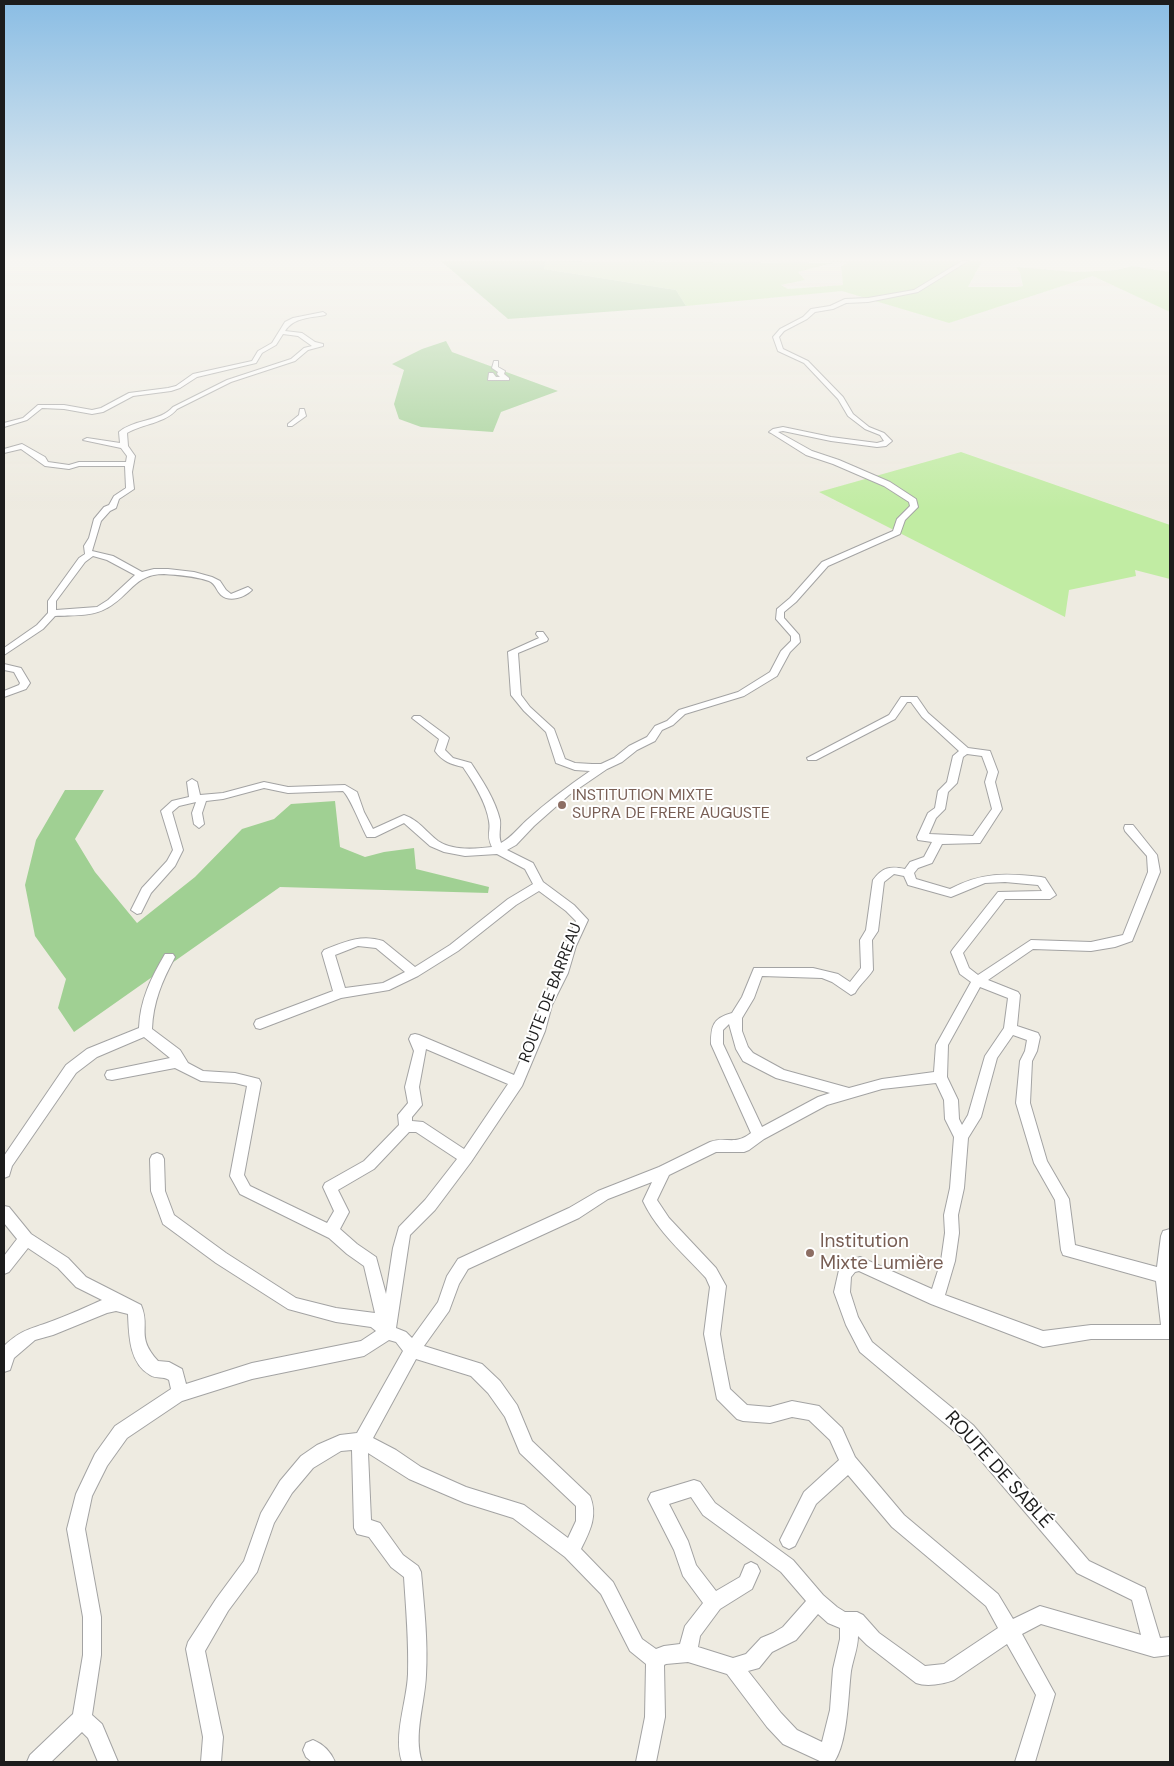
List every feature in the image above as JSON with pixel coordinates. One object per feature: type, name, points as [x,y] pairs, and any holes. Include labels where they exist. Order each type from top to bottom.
[{"type":"street","points":[[4,425],[25,419],[40,406],[57,406],[92,412],[112,407],[131,394],[174,389],[188,379],[202,373],[254,362],[260,352],[274,343]]},
{"type":"street","points":[[90,554],[88,546],[93,538],[97,521],[107,509],[113,506],[113,500],[117,496],[130,489],[128,464],[131,456],[124,446],[123,432],[132,426],[170,414],[175,408],[229,381],[293,360],[306,349],[321,345],[312,343]]},
{"type":"street","points":[[137,910],[146,891],[171,863],[178,850],[166,811],[176,803],[223,796],[264,785],[288,790],[345,788],[353,794],[359,812],[371,834],[404,819],[412,822],[436,845],[450,849],[487,852],[498,850],[512,842],[564,793],[603,767],[618,760],[633,748],[651,739],[658,728],[670,723],[682,712],[741,694],[774,674],[786,651],[796,642],[795,635],[780,619],[780,611],[793,600],[825,564],[852,550],[897,532],[901,518],[914,507],[915,503],[887,484],[810,453],[773,432],[783,429],[831,439],[877,445],[888,441],[882,434],[862,425],[850,415],[841,398],[806,362],[780,350],[778,343]]},
{"type":"street","points":[[491,374],[493,376],[490,379],[507,379],[500,374],[503,372],[495,368],[496,362]]},
{"type":"street","points":[[290,425],[303,416],[302,410]]},
{"type":"street","points":[[87,440],[124,446]]},
{"type":"street","points":[[4,451],[22,446],[42,459],[45,464],[69,466],[79,464],[128,464]]},
{"type":"street","points":[[4,652],[40,627],[52,613],[52,601],[82,560],[90,554],[110,558],[140,575]]},
{"type":"street","points":[[52,613],[87,611],[105,606],[140,575],[153,572],[208,578],[216,581],[226,595],[233,597],[248,590]]},
{"type":"street","points":[[540,634],[544,639],[513,652],[516,695],[527,709],[542,720],[551,731],[560,761],[566,765],[584,768],[603,767]]},
{"type":"street","points":[[4,667],[18,670],[25,683],[23,686],[4,694]]},
{"type":"street","points":[[812,758],[892,717],[904,699],[914,699],[925,715],[965,751],[986,753],[993,772],[990,782],[997,808],[976,840],[939,840],[922,837],[932,816],[940,809],[943,791],[952,783],[958,756],[965,751]]},
{"type":"street","points":[[417,718],[444,738],[440,751],[449,760],[467,765],[478,781],[492,812],[494,822],[493,836],[498,850]]},
{"type":"street","points":[[192,782],[198,799],[197,813],[199,824]]},
{"type":"street","points":[[936,1299],[948,1261],[952,1233],[951,1215],[957,1188],[960,1137],[952,1119],[950,1100],[940,1077],[942,1045],[970,990],[978,981],[1031,944],[1084,948],[1109,946],[1128,938],[1154,872],[1152,855],[1129,828]]},
{"type":"street","points":[[908,874],[914,865],[928,860],[939,840]]},
{"type":"street","name":"ROUTE DE BARREAU","points":[[388,1332],[404,1232],[430,1205],[466,1158],[517,1082],[539,1031],[546,1005],[562,973],[570,946],[582,920],[570,908],[539,885],[529,866],[498,850]]},
{"type":"street","points":[[848,1093],[781,1074],[748,1057],[742,1049],[736,1031],[736,1017],[748,998],[758,971],[774,973],[807,972],[832,976],[851,990],[867,970],[866,940],[872,931],[879,880],[892,870],[908,874],[912,882],[951,894],[969,883],[996,876],[1041,882],[1050,895],[1002,895],[957,952],[964,971],[978,981],[1014,995],[1010,1029],[991,1056],[974,1117],[960,1137]]},
{"type":"street","points":[[260,1024],[340,993],[385,987],[414,973],[454,948],[512,902],[539,885]]},
{"type":"street","points":[[340,993],[328,953],[357,942],[379,944],[414,973]]},
{"type":"street","points":[[145,1031],[147,1009],[154,986],[170,957]]},
{"type":"street","points":[[736,1017],[726,1020],[717,1028],[717,1044],[759,1135]]},
{"type":"street","points":[[1010,1029],[1034,1037],[1026,1061],[1023,1103],[1041,1163],[1062,1199],[1068,1250],[1163,1276]]},
{"type":"street","points":[[145,1031],[175,1054],[183,1068],[201,1076],[235,1078],[254,1083],[237,1176],[241,1186],[280,1208],[330,1231],[371,1262],[388,1332]]},
{"type":"street","points":[[4,1172],[6,1164],[71,1069],[92,1053],[145,1031]]},
{"type":"street","points":[[406,1127],[405,1115],[415,1105],[412,1087],[420,1051],[415,1039],[517,1082]]},
{"type":"street","points":[[112,1075],[178,1062]]},
{"type":"street","points":[[412,1762],[408,1750],[417,1667],[417,1629],[412,1572],[397,1561],[374,1529],[363,1528],[359,1456],[362,1441],[412,1350],[444,1306],[452,1281],[463,1264],[574,1213],[603,1195],[664,1171],[715,1146],[744,1146],[759,1135],[823,1101],[882,1084],[940,1077]]},
{"type":"street","points":[[330,1231],[342,1212],[330,1187],[370,1165],[406,1127],[418,1126],[466,1158]]},
{"type":"street","points":[[157,1159],[158,1191],[168,1219],[221,1258],[293,1304],[336,1315],[374,1320],[388,1332],[401,1338],[412,1350],[476,1370],[494,1387],[511,1411],[526,1447],[584,1502],[585,1522],[571,1552]]},
{"type":"street","points":[[664,1171],[650,1201],[664,1222],[711,1273],[718,1286],[712,1334],[723,1393],[743,1413],[770,1415],[792,1409],[813,1412],[836,1434],[849,1463],[898,1521],[992,1600],[1046,1694],[1025,1762]]},
{"type":"street","points":[[4,1212],[26,1239],[63,1263],[81,1282],[136,1310]]},
{"type":"street","points":[[1170,1236],[1168,1236],[1163,1276],[1170,1332]]},
{"type":"street","points":[[4,1267],[26,1239]]},
{"type":"street","name":"ROUTE DE SABLÉ","points":[[1162,1647],[1139,1594],[1083,1567],[967,1432],[866,1347],[852,1320],[842,1292],[844,1275],[850,1267],[860,1264],[936,1299],[1042,1339],[1091,1332],[1170,1332]]},
{"type":"street","points":[[4,1364],[7,1354],[31,1334],[52,1328],[111,1304],[136,1310]]},
{"type":"street","points":[[136,1310],[137,1347],[142,1356],[154,1369],[169,1370],[176,1375],[180,1394]]},
{"type":"street","points":[[37,1762],[82,1719],[92,1655],[92,1617],[76,1529],[84,1494],[101,1460],[121,1432],[180,1394],[252,1372],[364,1348],[388,1332]]},
{"type":"street","points":[[211,1762],[213,1737],[195,1649],[222,1605],[251,1566],[268,1519],[286,1487],[307,1462],[322,1451],[340,1443],[362,1441],[390,1456],[415,1473],[464,1495],[518,1511],[571,1552],[607,1588],[636,1645],[655,1660]]},
{"type":"street","points":[[789,1540],[810,1498],[849,1463]]},
{"type":"street","name":"ROUTE DE SABLÉ","points":[[714,1603],[689,1570],[682,1547],[658,1499],[694,1488],[709,1509],[787,1566],[817,1601],[838,1620],[849,1623],[856,1622],[873,1639],[923,1676],[947,1673],[1010,1631],[1040,1616],[1162,1647]]},
{"type":"street","points":[[688,1653],[691,1632],[714,1603],[746,1583],[751,1572]]},
{"type":"street","points":[[655,1660],[664,1655],[688,1653],[733,1667],[752,1661],[767,1644],[772,1644],[796,1628],[817,1601]]},
{"type":"street","points":[[733,1667],[774,1720],[790,1737],[828,1755],[839,1710],[842,1669],[849,1639],[849,1623]]},
{"type":"street","points":[[646,1762],[655,1717],[655,1660]]},
{"type":"street","points":[[82,1719],[95,1731],[108,1762]]},
{"type":"green space","points":[[439,343],[447,343],[452,352],[558,391],[501,412],[493,432],[421,427],[399,419],[394,404],[404,370],[392,364],[422,349]]},
{"type":"green space","points":[[961,452],[1170,525],[1170,579],[1135,570],[1136,576],[1069,590],[1065,617],[819,492]]},
{"type":"green space","points":[[65,790],[104,790],[75,839],[95,872],[137,923],[195,877],[242,829],[274,819],[291,804],[335,801],[340,847],[365,857],[414,848],[416,869],[489,887],[488,893],[280,887],[74,1032],[58,1008],[66,979],[35,936],[25,885],[36,840]]},
{"type":"place","name":"INSTITUTION MIXTE SUPRA DE FRERE AUGUSTE","points":[[562,805]]},
{"type":"place","name":"Institution Mixte Lumière","points":[[810,1253]]}]
